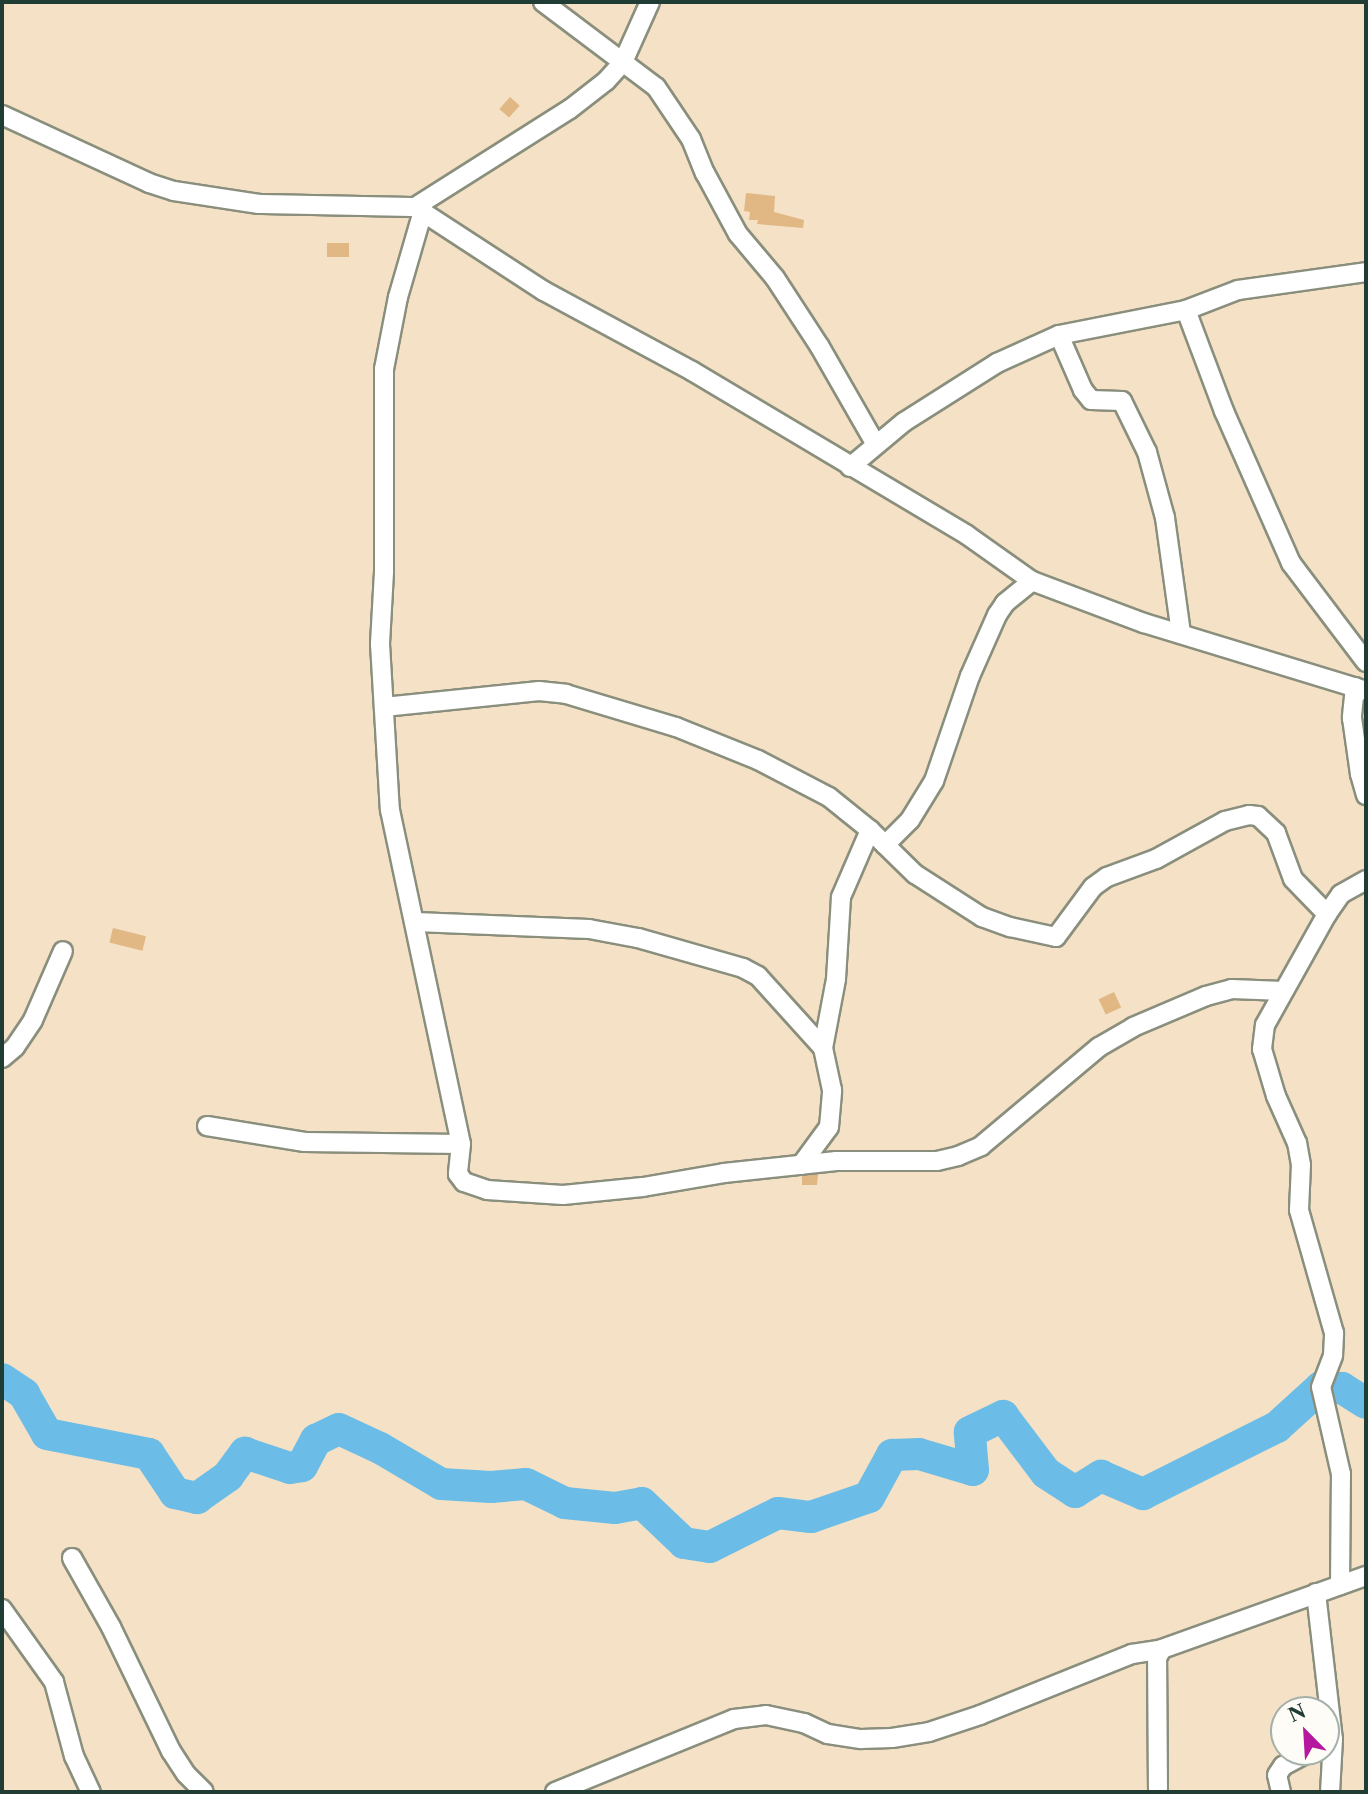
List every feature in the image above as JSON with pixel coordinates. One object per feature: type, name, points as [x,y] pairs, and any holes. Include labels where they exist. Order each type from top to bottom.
[{"type":"street","points":[[543,2],[656,87],[676,113],[738,234],[775,278],[820,347],[875,443]]},
{"type":"street","points":[[650,2],[623,62],[606,81],[570,109],[419,209],[384,369],[384,572],[380,644],[390,810],[416,922],[461,1144],[458,1174],[464,1182],[487,1190],[563,1195],[801,1165],[937,1161],[981,1146],[1099,1047],[1133,1027],[1232,989],[1283,991]]},
{"type":"street","points":[[2,115],[149,183],[174,191],[259,204],[419,209],[544,291],[692,371],[967,535],[1032,581],[1181,634],[1361,689],[1352,718],[1360,774],[1366,795]]},
{"type":"street","points":[[850,467],[875,443],[997,363],[1059,335],[1186,310],[1238,289],[1366,272]]},
{"type":"street","points":[[1186,310],[1224,411],[1291,563],[1366,662]]},
{"type":"street","points":[[1059,335],[1083,390],[1091,400],[1122,401],[1147,452],[1165,519],[1181,634]]},
{"type":"street","points":[[885,845],[910,820],[934,781],[970,676],[997,615],[1005,603],[1032,581]]},
{"type":"street","points":[[384,707],[539,691],[566,694],[676,727],[758,760],[829,797],[870,830],[915,874],[982,917],[1010,927],[1056,937],[1093,887],[1107,877],[1156,859],[1225,821],[1258,816],[1276,833],[1293,879],[1327,914]]},
{"type":"street","points":[[801,1165],[830,1127],[832,1090],[823,1048],[836,979],[841,897],[870,830]]},
{"type":"street","points":[[1340,1585],[1341,1474],[1321,1387],[1333,1355],[1334,1333],[1299,1210],[1301,1165],[1297,1143],[1276,1096],[1262,1049],[1265,1025],[1327,914],[1341,894],[1366,880]]},
{"type":"street","points":[[416,922],[589,929],[638,938],[743,968],[758,976],[823,1048]]},
{"type":"street","points":[[2,1058],[15,1046],[33,1020],[63,951]]},
{"type":"street","points":[[206,1126],[304,1142],[461,1144]]},
{"type":"street","points":[[72,1558],[111,1627],[171,1751],[186,1774],[204,1792]]},
{"type":"street","points":[[555,1792],[734,1719],[765,1715],[804,1723],[828,1734],[860,1739],[892,1738],[929,1732],[980,1716],[1132,1654],[1162,1649],[1366,1576]]},
{"type":"street","points":[[1317,1593],[1326,1696]]},
{"type":"street","points":[[2,1609],[54,1682],[74,1756],[91,1792]]},
{"type":"street","points":[[1158,1792],[1157,1658],[1162,1649]]},
{"type":"street","points":[[1281,1792],[1277,1775],[1283,1766]]},
{"type":"street","points":[[1330,1766],[1330,1792]]},
{"type":"building","points":[[510,97],[520,106],[509,118],[499,109]]},
{"type":"building","points":[[746,193],[775,196],[774,212],[804,220],[803,228],[757,224],[758,220],[749,220],[750,212],[744,211]]},
{"type":"building","points":[[327,243],[349,243],[349,257],[327,257]]},
{"type":"building","points":[[113,928],[146,936],[142,951],[109,943]]},
{"type":"building","points":[[1114,992],[1121,1007],[1106,1015],[1099,999]]},
{"type":"building","points":[[818,1174],[817,1185],[802,1185],[802,1176]]},
{"type":"waterway","points":[[2,1379],[24,1394],[47,1434],[149,1454],[175,1493],[197,1498],[228,1476],[245,1453],[290,1468],[302,1466],[316,1440],[339,1429],[380,1448],[441,1484],[491,1487],[526,1484],[565,1503],[615,1508],[642,1503],[684,1543],[710,1547],[778,1513],[811,1517],[869,1497],[892,1455],[919,1454],[973,1470],[970,1432],[1003,1416],[1046,1473],[1075,1492],[1101,1476],[1143,1494],[1277,1427],[1321,1387],[1342,1388],[1366,1403]]}]
